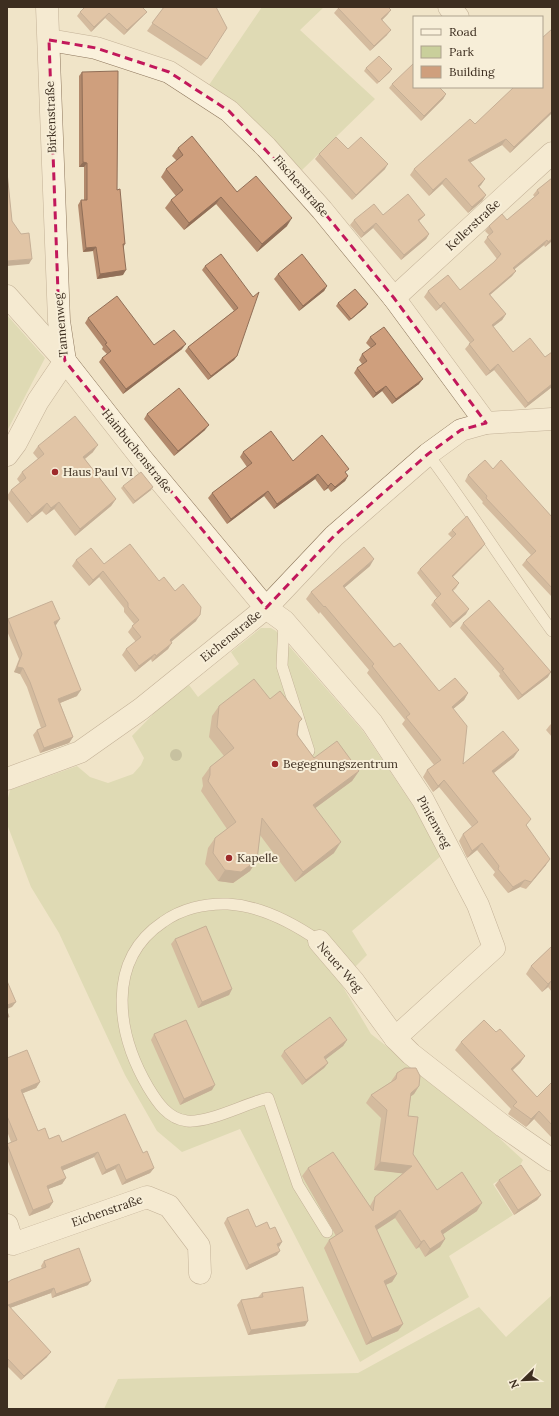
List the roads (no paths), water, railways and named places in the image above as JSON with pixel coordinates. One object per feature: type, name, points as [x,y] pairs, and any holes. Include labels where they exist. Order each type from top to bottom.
[{"type":"street","name":"Birkenstraße","points":[[47,7],[55,226]]},
{"type":"street","points":[[449,7],[457,16]]},
{"type":"street","name":"Fischerstraße","points":[[49,40],[96,48],[169,72],[229,111],[266,147],[322,210],[394,298],[486,423]]},
{"type":"street","name":"Kellerstraße","points":[[394,298],[552,153]]},
{"type":"street","name":"Tannenweg","points":[[7,455],[16,443],[38,401],[65,361],[59,322],[55,226]]},
{"type":"street","name":"Hainbuchenstraße","points":[[7,296],[65,361],[142,459],[266,608]]},
{"type":"street","name":"Eichenstraße","points":[[7,779],[80,752],[141,710],[266,608],[334,536],[428,454],[461,430],[486,423],[552,419]]},
{"type":"street","name":"Pinienweg","points":[[266,608],[284,621],[372,723],[423,800],[478,905],[494,948],[395,1038]]},
{"type":"street","name":"Neuer Weg","points":[[319,941],[354,982],[395,1038],[411,1054],[459,1092],[552,1160]]},
{"type":"street","name":"Eichenstraße","points":[[7,1225],[13,1244],[147,1197],[169,1206],[199,1246],[200,1273]]},
{"type":"lane","points":[[428,454],[470,509],[511,575],[552,631]]},
{"type":"lane","points":[[284,621],[282,666],[309,751]]},
{"type":"lane","name":"Neuer Weg","points":[[319,941],[295,924],[252,908],[229,904],[208,904],[174,913],[142,940],[127,964],[122,991],[122,1018],[128,1040],[142,1076],[158,1104],[171,1115],[186,1121],[203,1120],[250,1102],[268,1098],[298,1185],[327,1232]]},
{"type":"place","name":"Haus Paul VI","points":[[55,472]]},
{"type":"place","name":"Begegnungszentrum","points":[[275,764]]},
{"type":"place","name":"Kapelle","points":[[229,858]]}]
